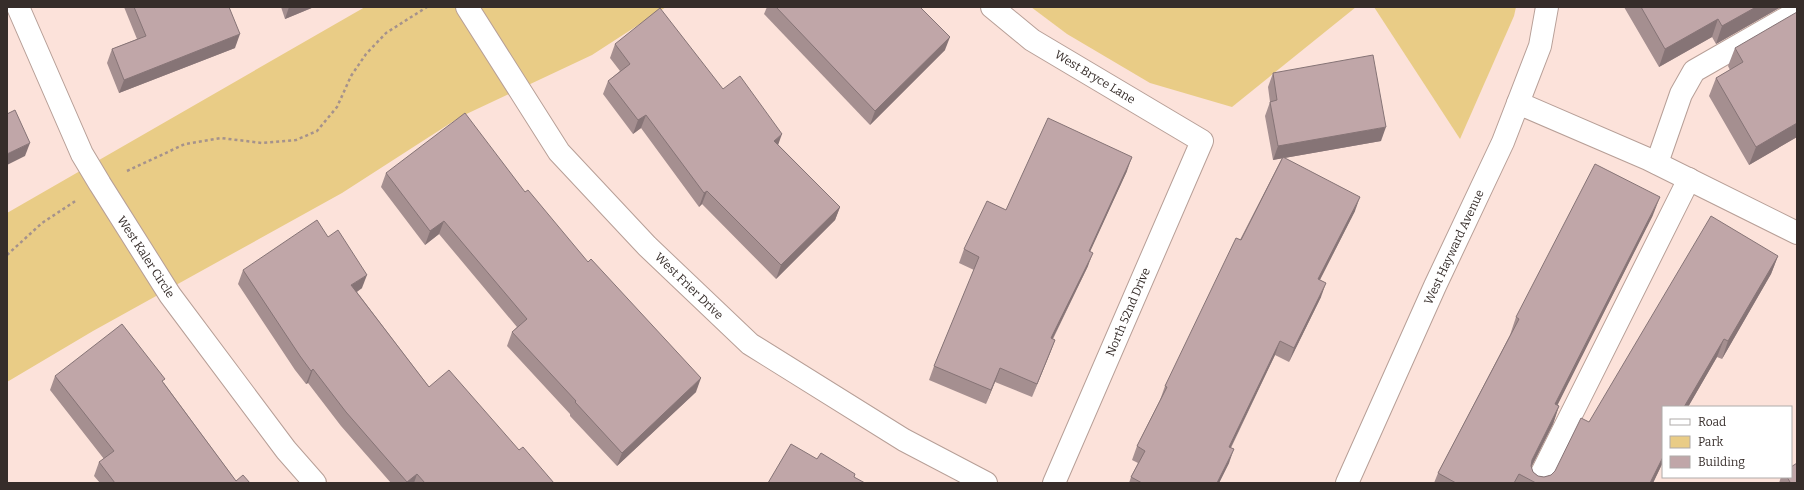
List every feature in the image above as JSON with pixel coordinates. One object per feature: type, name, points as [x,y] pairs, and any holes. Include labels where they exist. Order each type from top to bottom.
[{"type":"street","name":"West Kaler Circle","points":[[18,7],[82,154],[100,184],[170,295],[286,450],[315,483]]},
{"type":"street","name":"West Frier Drive","points":[[467,7],[559,152],[647,246],[750,344],[904,440],[986,483]]},
{"type":"street","name":"West Bryce Lane","points":[[992,7],[1032,40],[1202,141]]},
{"type":"street","name":"West Hayward Avenue","points":[[1347,483],[1434,286],[1503,142],[1540,46],[1547,7]]},
{"type":"street","points":[[1656,163],[1681,94],[1694,71],[1797,12]]},
{"type":"street","points":[[1518,103],[1656,163],[1797,233]]},
{"type":"street","name":"North 52nd Drive","points":[[1054,483],[1202,141]]},
{"type":"street","points":[[1537,483],[1689,179]]},
{"type":"path","points":[[7,255],[42,223],[100,184],[185,144],[221,138],[262,143],[296,140],[317,131],[337,107],[351,76],[366,54],[386,33],[427,7]]},
{"type":"green space","points":[[365,7],[666,7],[592,55],[460,117],[342,193],[93,331],[7,382],[7,213]]},
{"type":"green space","points":[[1031,7],[1356,7],[1232,107],[1150,83],[1067,34]]},
{"type":"green space","points":[[1374,7],[1516,7],[1514,16],[1460,139]]},
{"type":"building","points":[[134,7],[229,7],[240,34],[124,80],[112,49],[146,36]]},
{"type":"building","points":[[776,7],[920,7],[950,37],[875,111]]},
{"type":"building","points":[[1641,7],[1756,7],[1722,26],[1718,19],[1665,49]]},
{"type":"building","points":[[660,8],[723,89],[740,76],[782,134],[774,141],[840,207],[781,265],[707,191],[704,193],[646,115],[638,120],[608,81],[630,64],[615,44]]},
{"type":"building","points":[[1797,12],[1797,123],[1756,147],[1716,78],[1743,62],[1735,48]]},
{"type":"building","points":[[1373,55],[1386,127],[1278,146],[1270,102],[1277,100],[1273,73]]},
{"type":"building","points":[[15,110],[30,143],[7,154],[7,114]]},
{"type":"building","points":[[465,113],[525,192],[528,190],[588,262],[591,259],[701,378],[622,453],[512,332],[527,319],[444,221],[430,231],[386,173]]},
{"type":"building","points":[[1048,118],[1132,157],[1089,251],[1093,253],[1051,338],[1055,340],[1037,384],[1000,368],[991,390],[934,366],[979,257],[964,249],[987,201],[1006,210]]},
{"type":"building","points":[[1283,157],[1360,197],[1318,279],[1326,283],[1294,348],[1280,341],[1229,447],[1234,449],[1217,483],[1142,483],[1131,477],[1145,451],[1137,446],[1167,387],[1165,386],[1236,238],[1241,240]]},
{"type":"building","points":[[1595,164],[1660,197],[1555,404],[1559,406],[1532,460],[1531,466],[1533,472],[1538,476],[1544,477],[1551,475],[1555,471],[1581,418],[1589,422],[1711,216],[1778,256],[1728,341],[1724,339],[1685,406],[1662,406],[1662,459],[1650,483],[1536,483],[1519,474],[1514,483],[1456,483],[1438,473],[1519,319],[1516,317]]},
{"type":"building","points":[[317,220],[328,237],[338,230],[367,275],[351,285],[429,387],[449,370],[519,450],[523,447],[554,483],[425,483],[417,474],[407,482],[346,412],[313,369],[311,371],[243,270]]},
{"type":"building","points":[[122,324],[165,379],[162,381],[236,481],[243,475],[250,483],[115,483],[99,462],[114,451],[55,376]]},
{"type":"building","points":[[791,444],[817,459],[821,453],[855,474],[854,477],[865,483],[768,483]]},
{"type":"building","points":[[1797,463],[1797,483],[1788,483],[1790,482],[1788,478],[1792,478],[1792,466]]}]
